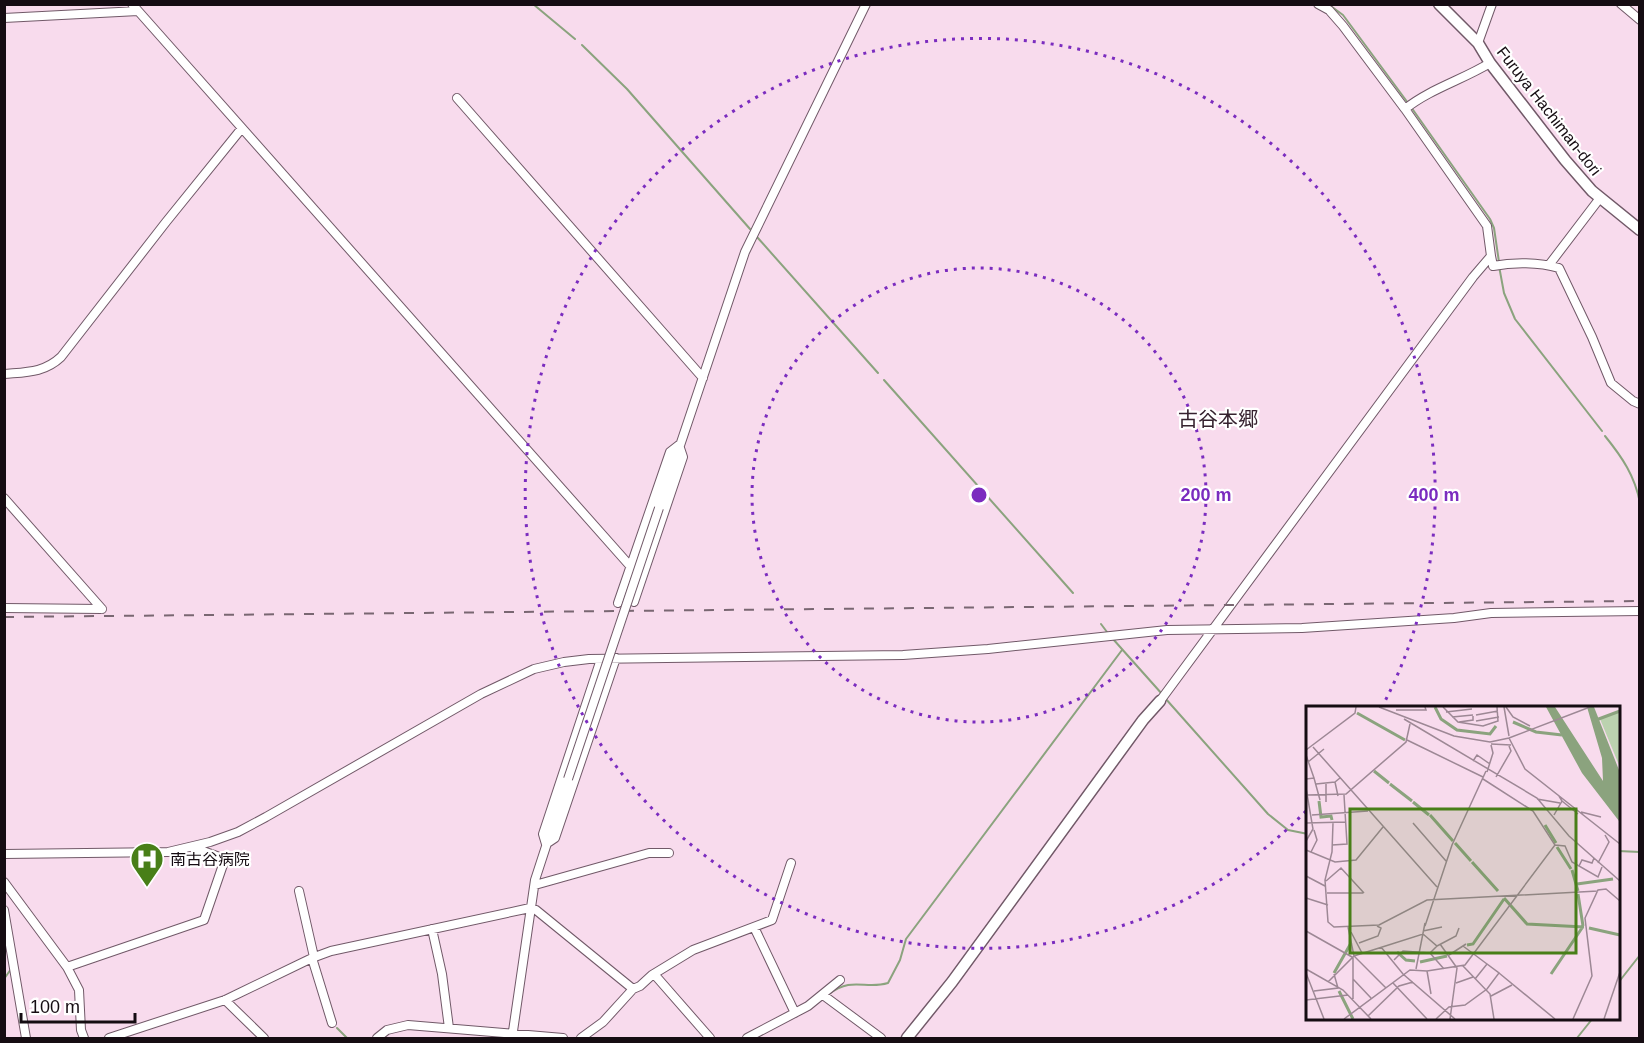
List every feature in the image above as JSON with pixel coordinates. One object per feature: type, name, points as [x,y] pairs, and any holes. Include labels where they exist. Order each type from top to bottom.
[{"type":"street","points":[[512,1036],[534,885],[546,844],[748,246],[866,4]]},
{"type":"street","points":[[1318,4],[1329,10],[1343,26],[1487,226],[1493,266],[1502,264],[1550,265],[1559,268],[1611,383],[1640,404]]},
{"type":"street","name":"Furuya Hachiman-dori","points":[[1439,4],[1478,43],[1490,63],[1565,159],[1600,198],[1640,230]]},
{"type":"street","points":[[1478,43],[1491,4]]},
{"type":"street","points":[[1621,4],[1640,20]]},
{"type":"street","points":[[4,18],[135,8],[631,567]]},
{"type":"street","points":[[1405,110],[1417,99],[1470,75],[1490,63]]},
{"type":"street","points":[[457,98],[703,378]]},
{"type":"street","points":[[4,374],[42,370],[52,366],[61,357],[242,128]]},
{"type":"street","points":[[1550,265],[1600,198]]},
{"type":"street","points":[[907,1038],[952,982],[1143,720],[1160,701],[1373,411],[1491,256]]},
{"type":"street","points":[[618,603],[670,453],[680,445]]},
{"type":"street","points":[[634,602],[683,456],[680,445]]},
{"type":"street","points":[[4,498],[102,609],[4,608]]},
{"type":"street","points":[[4,854],[168,852],[238,832],[481,694],[534,669],[564,662],[601,658],[903,655],[987,650],[1167,630],[1302,628],[1454,618],[1491,613],[1640,611]]},
{"type":"street","points":[[546,844],[543,834],[601,658]]},
{"type":"street","points":[[546,844],[555,838],[616,658]]},
{"type":"street","points":[[67,967],[204,920],[225,859],[191,847]]},
{"type":"street","points":[[534,885],[649,852],[669,853]]},
{"type":"street","points":[[581,1038],[603,1022],[633,989],[654,974],[693,950],[772,920],[790,863]]},
{"type":"street","points":[[4,882],[67,967],[79,990],[81,1030],[84,1038]]},
{"type":"street","points":[[299,891],[313,958],[332,1023]]},
{"type":"street","points":[[109,1038],[225,1000],[313,958],[346,947],[530,908],[536,910],[633,989]]},
{"type":"street","points":[[4,910],[26,1038]]},
{"type":"street","points":[[754,927],[795,1013]]},
{"type":"street","points":[[432,929],[442,974],[449,1028]]},
{"type":"street","points":[[654,974],[711,1038]]},
{"type":"street","points":[[747,1038],[795,1013],[823,995],[840,980]]},
{"type":"street","points":[[823,995],[881,1038]]},
{"type":"street","points":[[225,1000],[264,1038]]},
{"type":"street","points":[[377,1038],[387,1030],[408,1025],[512,1036],[562,1038]]},
{"type":"waterway","points":[[533,4],[575,39]]},
{"type":"waterway","points":[[1328,4],[1343,15],[1408,103]]},
{"type":"waterway","points":[[582,45],[627,89],[750,229]]},
{"type":"waterway","points":[[1411,107],[1490,219],[1494,228],[1499,262]]},
{"type":"waterway","points":[[757,237],[878,373]]},
{"type":"waterway","points":[[1499,266],[1504,293],[1515,319],[1602,431]]},
{"type":"waterway","points":[[884,380],[1073,593]]},
{"type":"waterway","points":[[1605,436],[1627,467],[1640,503]]},
{"type":"waterway","points":[[1101,624],[1107,632]]},
{"type":"waterway","points":[[1113,639],[1162,694]]},
{"type":"waterway","points":[[829,994],[852,984],[888,983],[900,960],[906,939],[1122,650]]},
{"type":"waterway","points":[[1165,698],[1268,814],[1288,830],[1306,834]]},
{"type":"waterway","points":[[1620,851],[1640,852]]},
{"type":"waterway","points":[[1620,980],[1640,955]]},
{"type":"waterway","points":[[4,979],[11,969]]},
{"type":"waterway","points":[[1577,1038],[1592,1019]]},
{"type":"waterway","points":[[337,1028],[347,1038]]},
{"type":"waterway","points":[[755,1038],[768,1031]]},
{"type":"railway","points":[[4,617],[1640,601]]},
{"type":"place","name":"南古谷病院","points":[[147,888]]},
{"type":"district","name":"古谷本郷","points":[[1218,419]]}]
